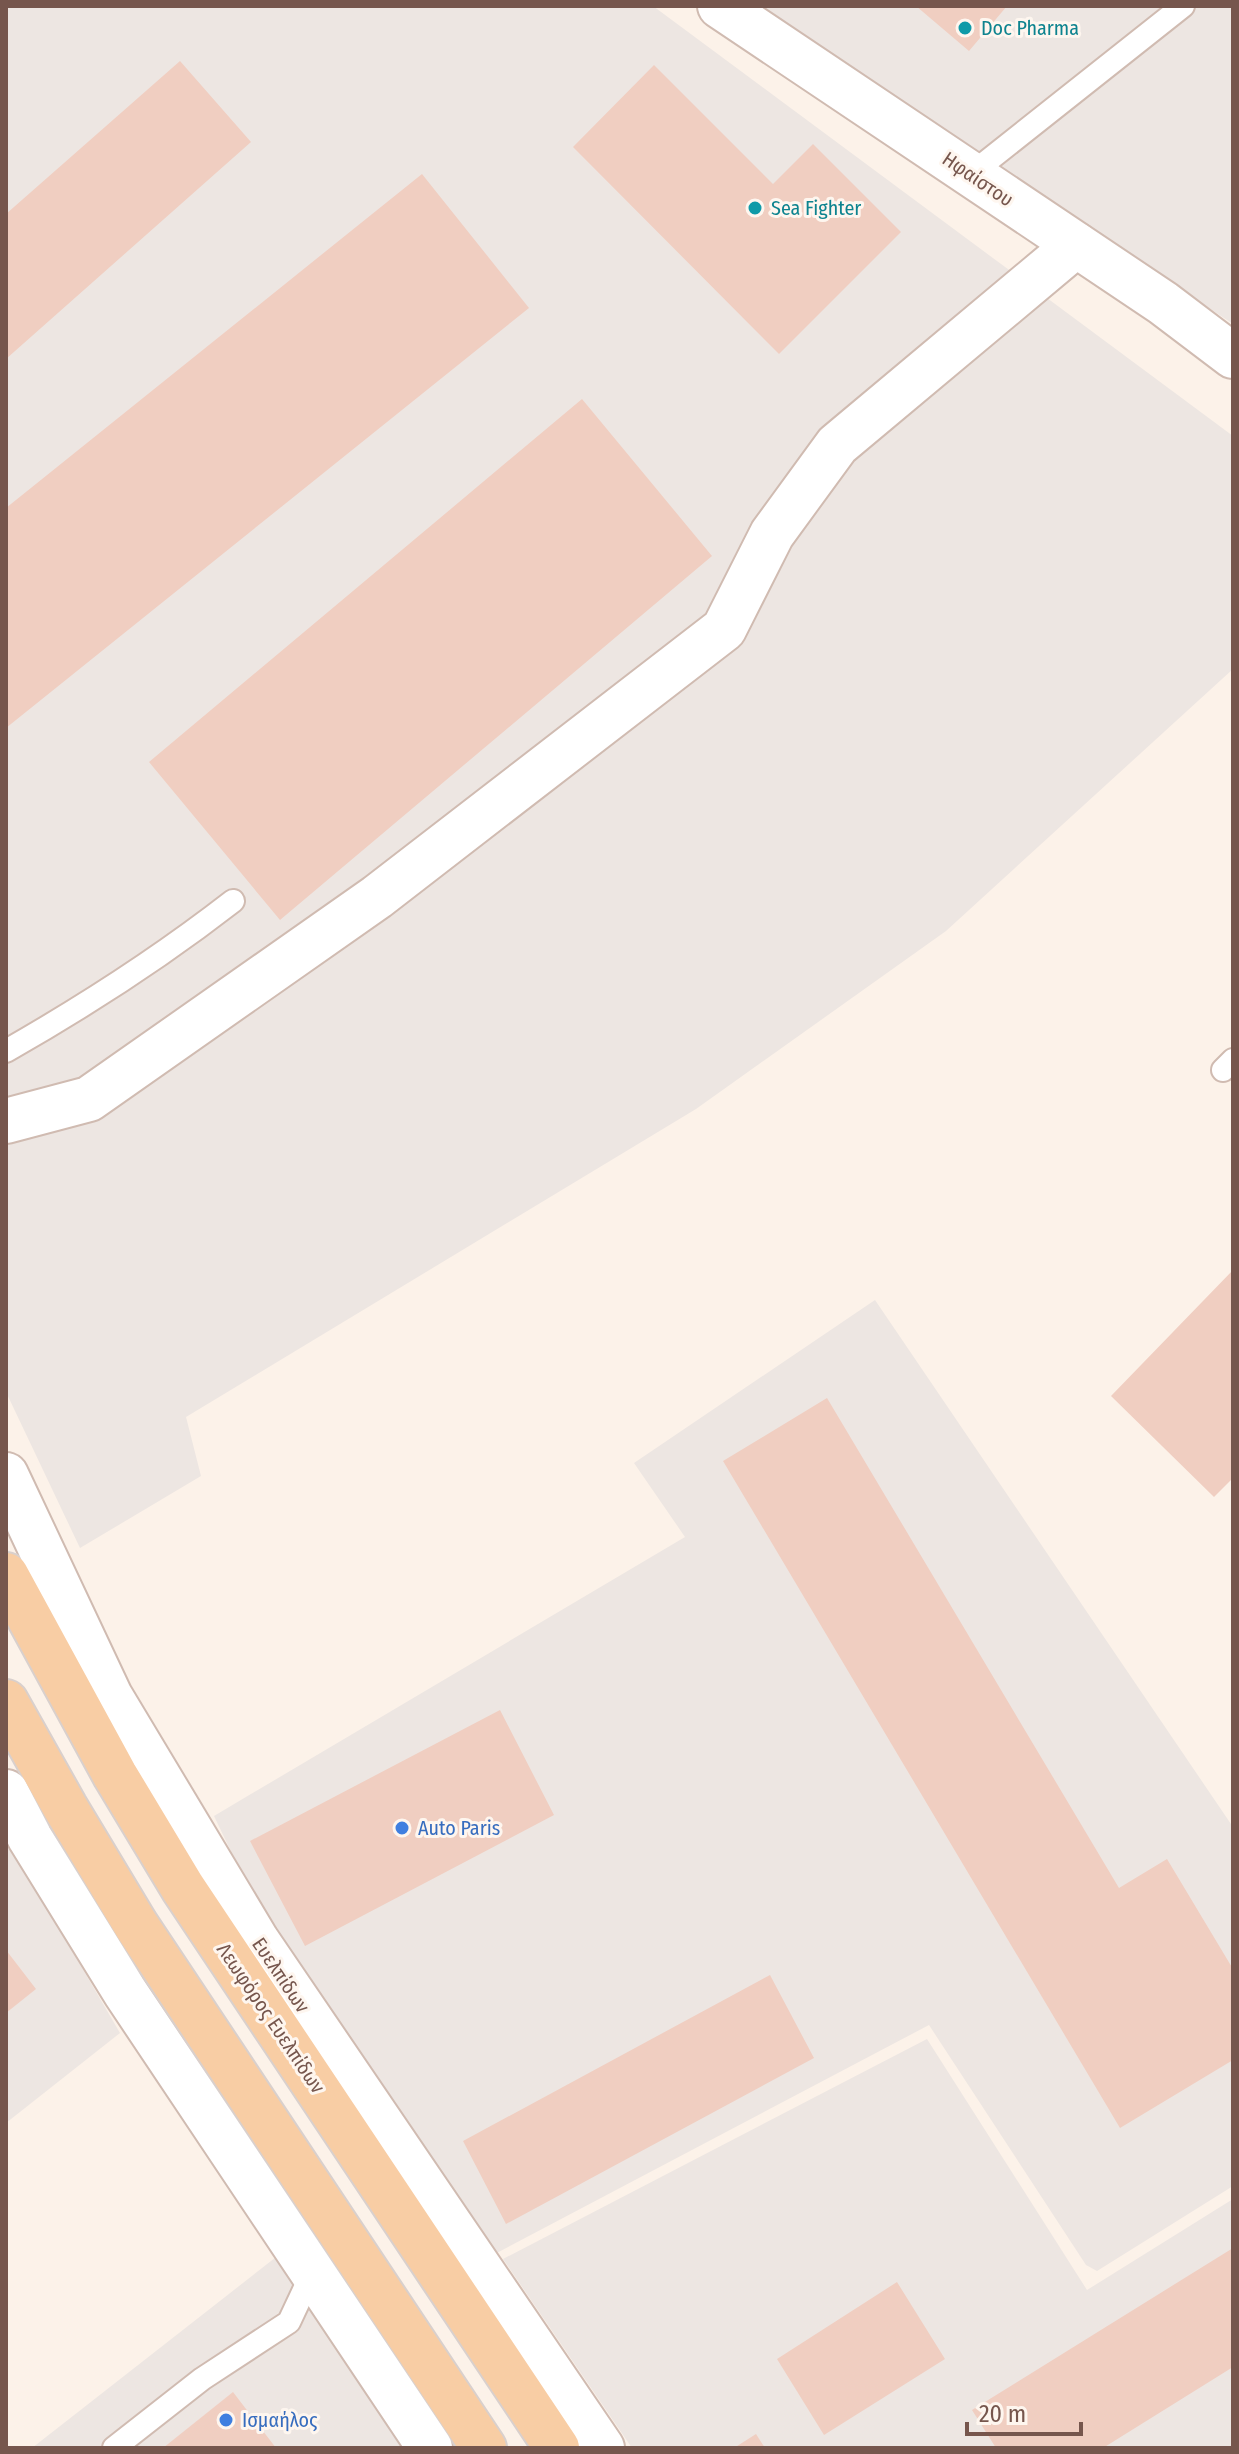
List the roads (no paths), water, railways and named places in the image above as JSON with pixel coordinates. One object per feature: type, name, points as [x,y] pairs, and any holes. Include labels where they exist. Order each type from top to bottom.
[{"type":"main road","name":"Λεωφόρος Ευελπίδων","points":[[6,1575],[115,1775],[183,1888],[351,2107],[557,2448]]},
{"type":"main road","points":[[6,1702],[136,1925],[484,2448]]},
{"type":"street","name":"Ηφαίστου","points":[[720,6],[1163,303],[1233,356]]},
{"type":"street","points":[[6,1121],[89,1099],[377,897],[724,629],[772,534],[837,445],[1076,245]]},
{"type":"street","name":"Ευελπίδων","points":[[6,1475],[110,1696],[257,1941],[351,2107],[602,2448]]},
{"type":"street","points":[[6,1792],[30,1838],[125,1992],[313,2271],[416,2443]]},
{"type":"street","points":[[313,2271],[350,2245]]},
{"type":"lane","points":[[971,174],[1183,6]]},
{"type":"lane","points":[[6,1051],[85,1006],[182,941],[233,901]]},
{"type":"lane","points":[[114,2448],[202,2379],[289,2322],[313,2271]]},
{"type":"place","name":"Doc Pharma","points":[[965,28]]},
{"type":"place","name":"Sea Fighter","points":[[755,208]]},
{"type":"place","name":"Auto Paris","points":[[402,1828]]},
{"type":"place","name":"Ισμαήλος","points":[[226,2420]]}]
